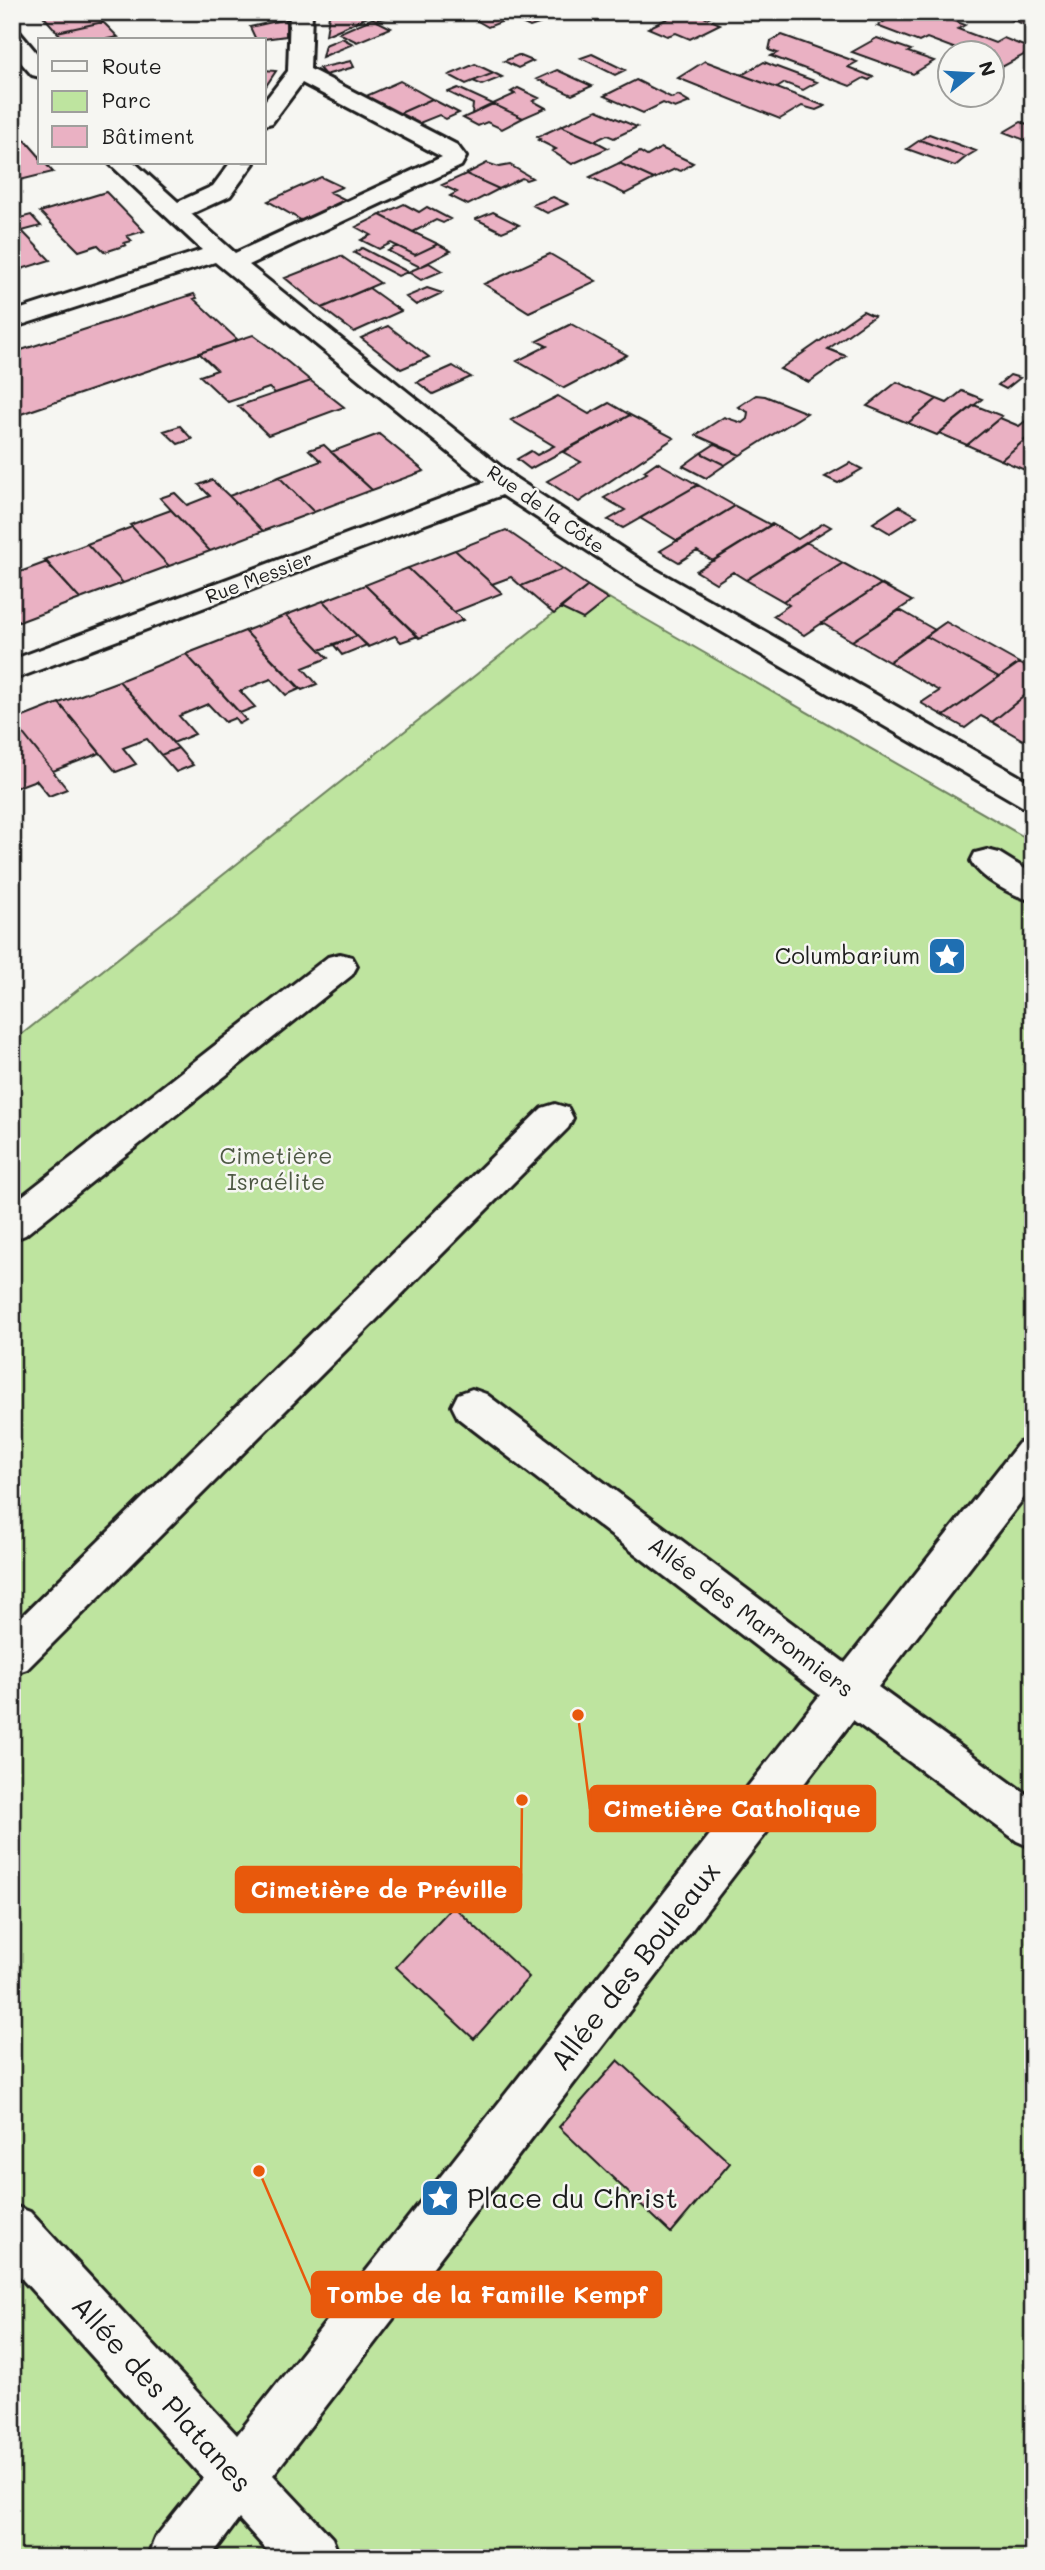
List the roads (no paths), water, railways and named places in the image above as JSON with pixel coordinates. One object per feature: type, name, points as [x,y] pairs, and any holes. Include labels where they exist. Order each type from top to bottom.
[{"type":"street","points":[[266,115],[299,72],[301,12]]},
{"type":"street","points":[[12,38],[38,68]]},
{"type":"street","points":[[12,320],[225,258],[445,166],[454,158],[449,150],[299,72]]},
{"type":"street","name":"Rue de la Côte","points":[[122,164],[225,258],[505,484],[641,573],[1033,798]]},
{"type":"street","points":[[173,212],[224,191],[241,164]]},
{"type":"street","name":"Rue Messier","points":[[12,671],[505,484]]},
{"type":"street","points":[[987,861],[1033,890]]},
{"type":"street","points":[[12,1225],[340,965]]},
{"type":"street","points":[[12,1655],[555,1118]]},
{"type":"street","name":"Allée des Marronniers","points":[[472,1406],[848,1691],[1033,1826]]},
{"type":"street","name":"Allée des Bouleaux","points":[[175,2558],[1033,1455]]},
{"type":"street","name":"Allée des Platanes","points":[[12,2230],[312,2558]]},
{"type":"place","name":"Columbarium","points":[[947,956]]},
{"type":"place","name":"Cimetière Catholique","points":[[578,1715]]},
{"type":"place","name":"Cimetière de Préville","points":[[522,1800]]},
{"type":"place","name":"Tombe de la Famille Kempf","points":[[259,2171]]},
{"type":"place","name":"Place du Christ","points":[[440,2198]]},
{"type":"park label","name":"Cimetière Israélite","points":[[276,1169]]}]
